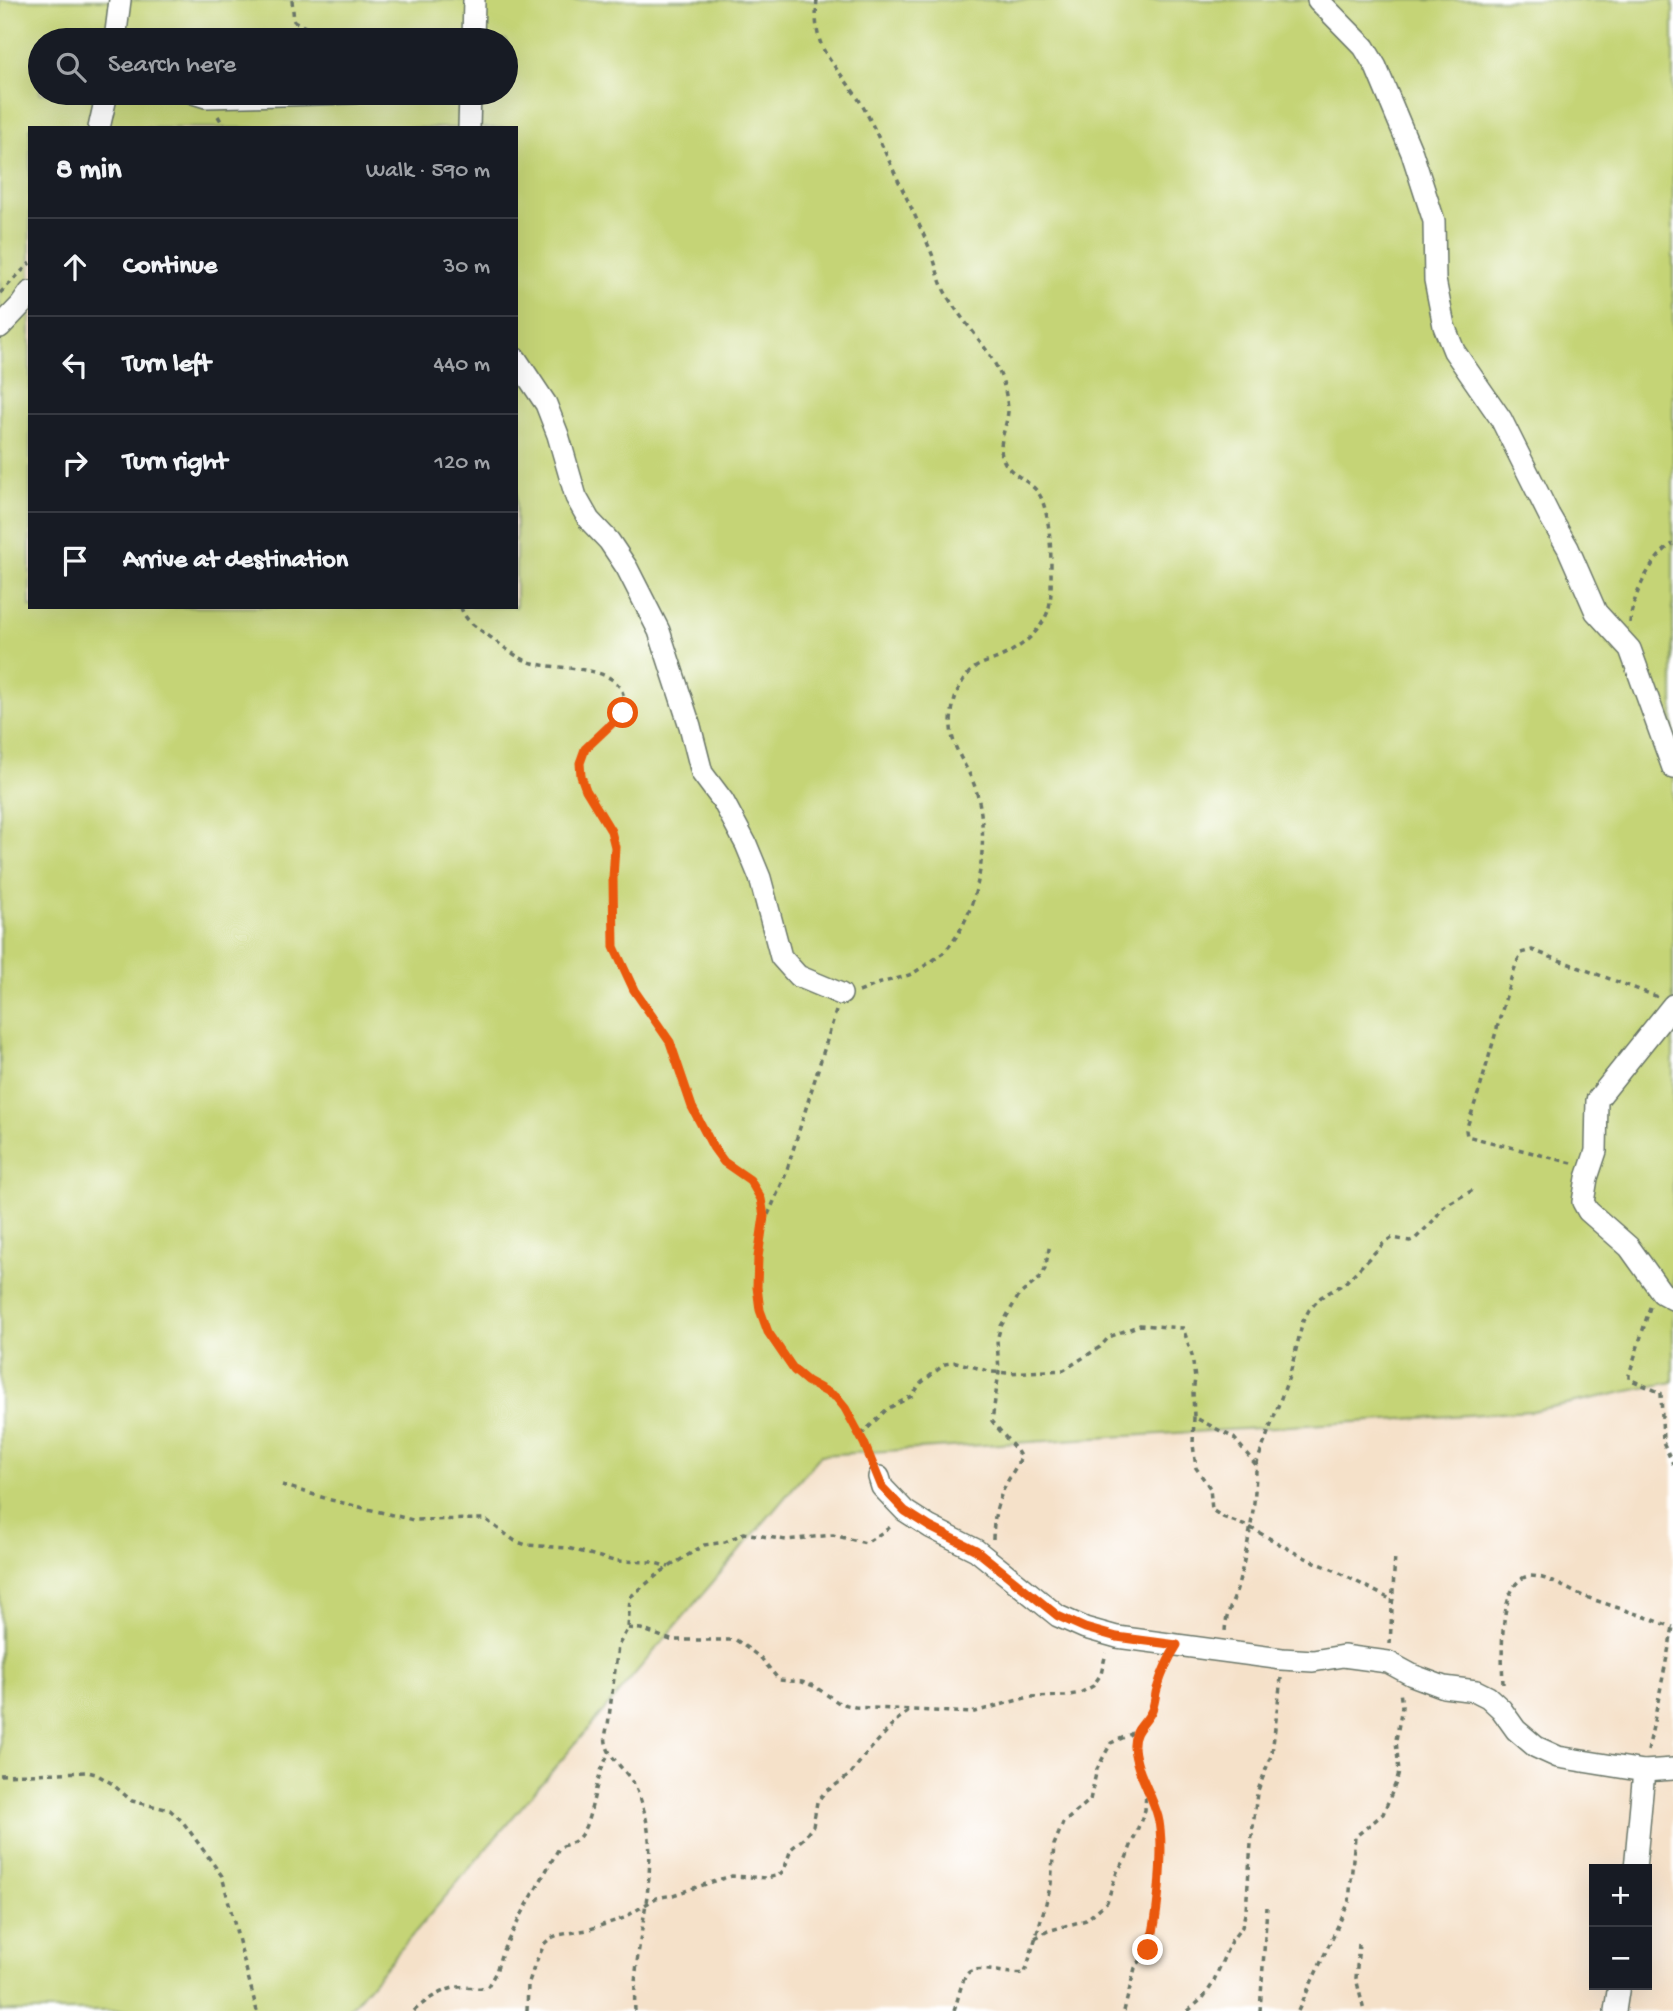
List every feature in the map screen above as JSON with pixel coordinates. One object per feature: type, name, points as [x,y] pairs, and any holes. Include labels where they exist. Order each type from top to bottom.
[{"type":"street","points":[[116,28],[120,0]]},
{"type":"street","points":[[473,28],[474,0]]},
{"type":"street","points":[[1318,0],[1364,47],[1412,153],[1434,221],[1435,279],[1444,326],[1454,351],[1501,419],[1568,548],[1596,612],[1630,649],[1673,768]]},
{"type":"street","points":[[99,126],[104,105]]},
{"type":"street","points":[[469,126],[470,105]]},
{"type":"street","points":[[0,327],[28,295]]},
{"type":"street","points":[[518,362],[546,404],[576,496],[589,520],[627,568],[655,622],[690,726],[702,773],[723,802],[746,844],[760,878],[781,957],[798,976],[841,995]]},
{"type":"street","points":[[1665,1292],[1629,1247],[1588,1211],[1584,1205],[1584,1189],[1596,1151],[1597,1100],[1667,1002]]},
{"type":"street","points":[[879,1476],[882,1487],[905,1511],[976,1550],[1058,1616],[1085,1628],[1117,1637],[1282,1659],[1313,1661],[1343,1656],[1388,1662],[1444,1687],[1476,1691],[1488,1697],[1516,1730],[1536,1747],[1558,1757],[1644,1770],[1673,1769]]},
{"type":"street","points":[[1635,1864],[1644,1770]]},
{"type":"street","points":[[1615,2011],[1618,1990]]},
{"type":"path","points":[[292,0],[294,21],[307,28]]},
{"type":"path","points":[[817,0],[816,20],[822,50],[831,66],[856,95],[932,255],[944,288],[992,358],[1003,383],[1008,411],[1003,429],[1003,456],[1010,468],[1035,487],[1042,499],[1048,525],[1051,561],[1048,610],[1037,629],[1026,642],[975,667],[956,696],[951,728],[956,749],[975,788],[981,810],[982,844],[978,876],[961,928],[943,952],[911,974],[860,992],[841,995],[785,1176],[764,1224],[758,1257],[757,1287],[760,1310],[768,1332],[794,1370],[807,1381],[836,1397],[845,1408],[879,1476]]},
{"type":"path","points":[[1630,649],[1630,618],[1636,594],[1664,548],[1673,544]]},
{"type":"path","points":[[462,609],[469,621],[514,655],[534,664],[598,673],[615,681],[622,692],[623,713],[585,749],[580,763],[586,790],[611,831],[615,847],[614,947],[634,990],[670,1042],[692,1107],[713,1147],[724,1162],[750,1180],[761,1199],[764,1224]]},
{"type":"path","points":[[1591,1168],[1467,1136],[1466,1130],[1521,953],[1532,950],[1667,1002]]},
{"type":"path","points":[[1231,1653],[1225,1634],[1226,1615],[1237,1591],[1251,1528],[1256,1465],[1290,1374],[1303,1321],[1321,1297],[1345,1283],[1383,1244],[1392,1238],[1410,1241],[1415,1239],[1444,1206],[1475,1189]]},
{"type":"path","points":[[992,1562],[994,1513],[1000,1495],[1021,1458],[992,1421],[999,1372],[997,1340],[1001,1326],[1019,1295],[1039,1279],[1045,1269],[1050,1244]]},
{"type":"path","points":[[1665,1292],[1629,1379],[1661,1393],[1663,1442],[1673,1464]]},
{"type":"path","points":[[860,1435],[887,1409],[912,1396],[921,1383],[945,1364],[956,1362],[992,1372],[1064,1370],[1100,1347],[1109,1337],[1140,1325],[1183,1328],[1186,1330],[1194,1367],[1193,1444],[1196,1468],[1210,1488],[1212,1510],[1394,1601]]},
{"type":"path","points":[[1194,1417],[1234,1438],[1256,1465]]},
{"type":"path","points":[[282,1485],[413,1520],[485,1519],[515,1541],[526,1545],[568,1548],[614,1561],[652,1562],[669,1567]]},
{"type":"path","points":[[635,2011],[636,1980],[651,1852],[645,1813],[635,1786],[610,1753],[604,1735],[608,1725],[618,1646],[628,1628],[630,1597],[669,1567],[704,1545],[725,1542],[744,1534],[786,1540],[833,1535],[861,1543],[870,1542],[896,1522],[905,1511]]},
{"type":"path","points":[[1298,2011],[1349,1902],[1355,1837],[1383,1814],[1399,1772],[1396,1740],[1402,1698],[1388,1662],[1395,1555]]},
{"type":"path","points":[[1508,1718],[1503,1695],[1503,1621],[1508,1598],[1521,1580],[1529,1576],[1547,1580],[1588,1598],[1620,1606],[1673,1627],[1644,1770]]},
{"type":"path","points":[[628,1628],[641,1629],[671,1640],[736,1640],[761,1658],[779,1680],[814,1686],[839,1703],[855,1707],[971,1713],[1029,1697],[1080,1693],[1093,1686],[1101,1674],[1108,1646],[1117,1637]]},
{"type":"path","points":[[954,2011],[966,1975],[971,1970],[983,1969],[1016,1975],[1025,1973],[1051,1884],[1054,1845],[1063,1823],[1090,1800],[1097,1769],[1111,1743],[1137,1729],[1145,1721],[1152,1710],[1166,1662],[1177,1645]]},
{"type":"path","points":[[1188,2011],[1203,1998],[1212,1985],[1231,1941],[1242,1927],[1257,1793],[1272,1753],[1282,1659]]},
{"type":"path","points":[[527,2011],[528,1985],[541,1951],[551,1938],[624,1918],[647,1902],[732,1876],[767,1878],[779,1875],[784,1870],[791,1849],[813,1826],[817,1802],[824,1793],[850,1775],[898,1719],[910,1711]]},
{"type":"path","points":[[1124,2011],[1135,1968],[1152,1940],[1161,1834],[1158,1815],[1146,1790],[1134,1745],[1137,1729]]},
{"type":"path","points":[[414,2011],[436,1994],[460,1987],[478,1989],[488,1986],[502,1952],[559,1847],[572,1843],[583,1831],[602,1763],[610,1753]]},
{"type":"path","points":[[0,1775],[88,1772],[96,1774],[132,1801],[170,1810],[183,1822],[222,1876],[257,2011]]},
{"type":"path","points":[[1035,1938],[1048,1931],[1086,1920],[1107,1902],[1118,1869],[1125,1861],[1142,1823],[1146,1790]]},
{"type":"path","points":[[1260,2011],[1268,1907]]},
{"type":"path","points":[[1359,1944],[1356,1978],[1364,2011]]},
{"type":"green space","points":[[0,0],[1673,0],[1673,1382],[1532,1411],[821,1455],[348,2011],[0,2011]]},
{"type":"route","points":[[623,713],[585,749],[580,763],[586,790],[611,831],[615,847],[614,947],[634,990],[670,1042],[692,1107],[713,1147],[724,1162],[750,1180],[761,1199],[764,1216],[757,1287],[760,1310],[780,1353],[794,1370],[807,1381],[836,1397],[845,1408],[854,1421],[882,1487],[905,1511],[976,1550],[1058,1616],[1085,1628],[1117,1637],[1177,1645],[1166,1662],[1152,1710],[1137,1729],[1134,1745],[1146,1790],[1158,1815],[1161,1834],[1157,1898],[1152,1940],[1148,1950]]}]
